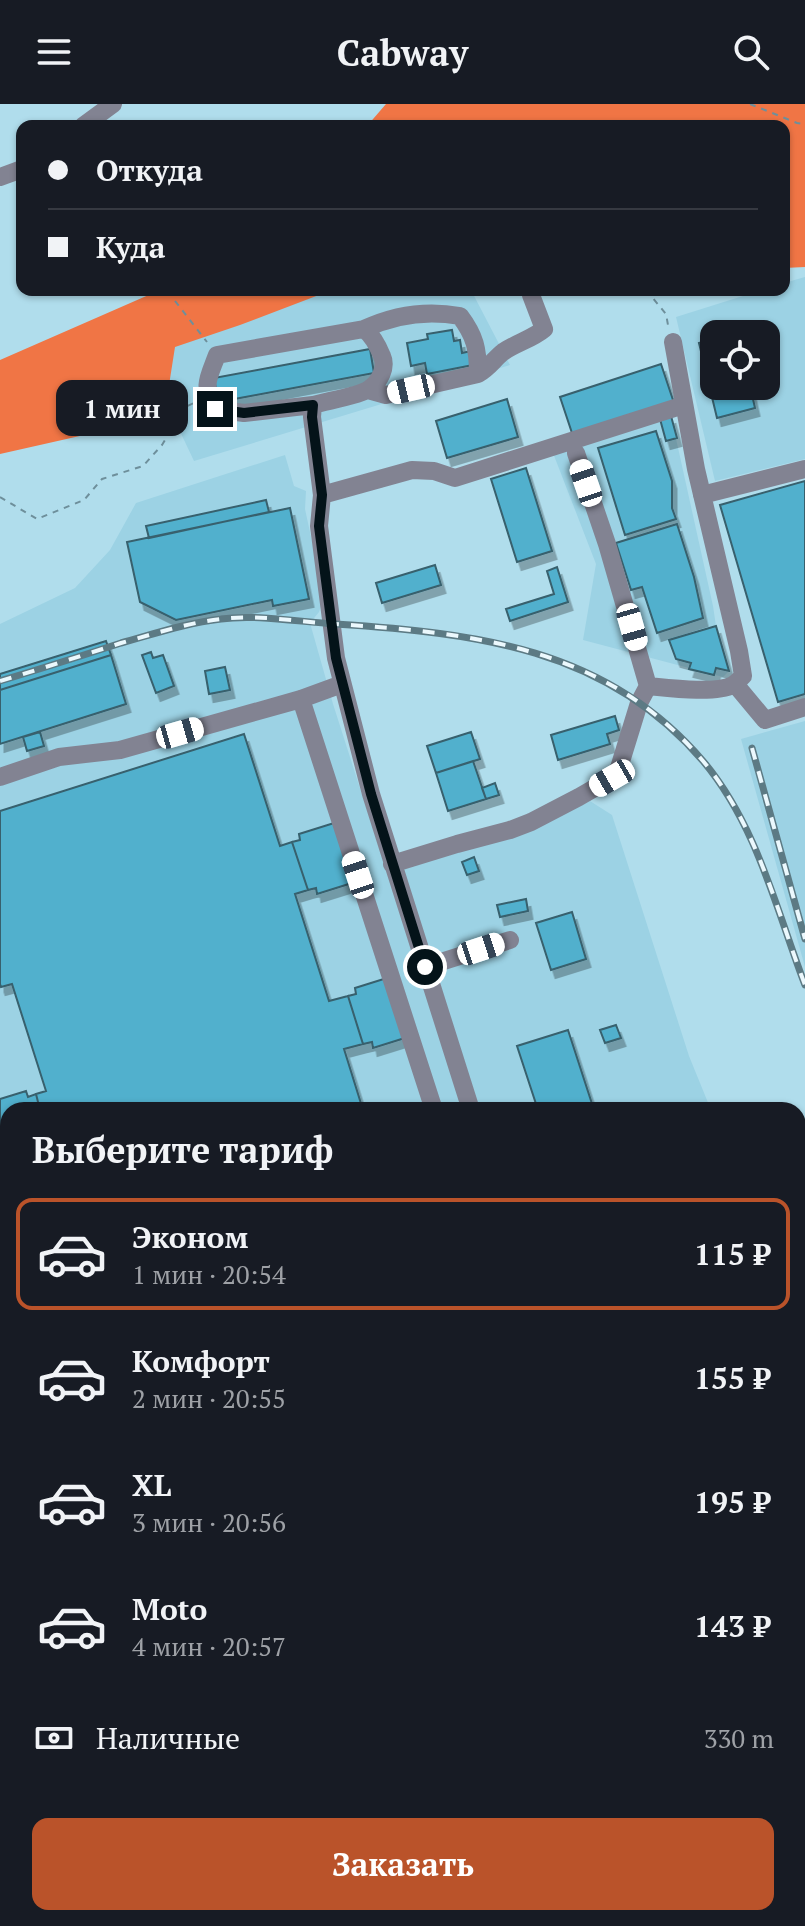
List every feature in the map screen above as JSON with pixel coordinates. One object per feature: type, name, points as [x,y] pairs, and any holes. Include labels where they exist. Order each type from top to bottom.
[{"type":"street","points":[[91,120],[113,104]]},
{"type":"street","points":[[368,390],[386,395],[478,374],[503,352],[544,329],[531,296]]},
{"type":"street","points":[[364,329],[370,333],[384,361],[381,377],[368,390],[313,405],[244,413],[215,409],[208,395],[207,380],[217,355],[364,329],[385,319],[407,315],[443,313],[460,316],[470,330],[478,351],[478,374]]},
{"type":"street","points":[[648,686],[720,689],[735,684],[743,676],[702,495],[673,342]]},
{"type":"street","points":[[313,405],[322,495],[319,526],[330,624],[342,684],[392,864],[468,1102]]},
{"type":"street","points":[[322,495],[412,470],[434,471],[455,478],[684,405]]},
{"type":"street","points":[[392,864],[531,822],[612,778],[619,768],[639,703],[648,686],[607,544],[576,453]]},
{"type":"street","points":[[702,495],[805,469]]},
{"type":"street","points":[[0,777],[59,757],[120,750],[301,699],[342,684]]},
{"type":"street","points":[[735,684],[765,720],[805,707]]},
{"type":"street","points":[[301,699],[431,1102]]},
{"type":"street","points":[[425,967],[510,940]]},
{"type":"path","points":[[750,104],[790,120]]},
{"type":"path","points":[[651,296],[666,314],[673,342]]},
{"type":"path","points":[[175,301],[217,355]]},
{"type":"path","points":[[0,497],[37,519],[84,500],[102,479],[143,466],[162,445],[185,407],[208,395]]},
{"type":"shaded area","points":[[386,104],[805,104],[805,267],[790,268],[790,120],[372,120]]},
{"type":"shaded area","points":[[805,277],[805,459],[715,481],[676,317],[743,296],[790,296],[790,281]]},
{"type":"shaded area","points":[[146,296],[316,296],[175,347],[164,417],[0,454],[0,360]]},
{"type":"shaded area","points":[[245,296],[474,296],[510,365],[194,461],[131,340]]},
{"type":"shaded area","points":[[671,416],[716,626],[729,671],[723,677],[583,640],[596,564],[553,453]]},
{"type":"shaded area","points":[[285,455],[294,486],[306,491],[305,509],[324,597],[319,612],[310,623],[460,1102],[0,1102],[0,624],[75,588],[110,550],[136,503]]},
{"type":"shaded area","points":[[805,721],[805,967],[741,739]]},
{"type":"shaded area","points":[[590,801],[612,815],[689,1056],[708,1102],[477,1102],[403,868],[538,826]]},
{"type":"building","points":[[452,330],[454,341],[460,340],[462,353],[471,351],[473,365],[427,374],[425,363],[411,366],[407,343],[428,339],[427,334]]},
{"type":"building","points":[[370,349],[374,373],[218,402],[214,378]]},
{"type":"building","points":[[661,364],[674,403],[573,436],[560,397]]},
{"type":"building","points":[[507,399],[518,437],[447,458],[436,421]]},
{"type":"building","points":[[713,400],[753,400],[755,408],[717,418]]},
{"type":"building","points":[[671,416],[677,438],[666,441],[660,419]]},
{"type":"building","points":[[656,431],[672,481],[672,508],[676,519],[625,535],[598,448]]},
{"type":"building","points":[[526,468],[552,551],[517,562],[491,479]]},
{"type":"building","points":[[805,481],[805,694],[778,702],[720,505]]},
{"type":"building","points":[[266,500],[269,512],[149,538],[146,526]]},
{"type":"building","points":[[290,508],[309,599],[273,606],[272,600],[176,620],[140,602],[127,542]]},
{"type":"building","points":[[677,524],[703,618],[657,633],[642,587],[631,590],[616,543]]},
{"type":"building","points":[[435,565],[441,585],[382,603],[376,583]]},
{"type":"building","points":[[557,567],[568,602],[510,621],[506,609],[554,594],[547,571]]},
{"type":"building","points":[[716,626],[729,671],[716,668],[714,675],[689,669],[691,663],[676,659],[669,640]]},
{"type":"building","points":[[106,641],[111,655],[0,690],[0,674]]},
{"type":"building","points":[[151,652],[153,658],[163,655],[174,686],[156,693],[142,655]]},
{"type":"building","points":[[111,655],[126,704],[0,744],[0,690]]},
{"type":"building","points":[[225,667],[230,690],[209,694],[205,671]]},
{"type":"building","points":[[615,716],[619,730],[607,734],[610,744],[558,760],[551,735]]},
{"type":"building","points":[[40,732],[44,746],[27,751],[23,737]]},
{"type":"building","points":[[471,732],[480,759],[436,773],[427,746]]},
{"type":"building","points":[[244,734],[280,846],[292,842],[308,890],[295,894],[329,1001],[348,996],[363,1044],[344,1049],[361,1102],[38,1102],[36,1094],[46,1091],[12,984],[1,987],[0,984],[0,811]]},
{"type":"building","points":[[473,761],[486,799],[448,811],[436,773]]},
{"type":"building","points":[[495,783],[499,795],[486,799],[482,788]]},
{"type":"building","points":[[334,823],[352,883],[317,894],[316,888],[308,890],[292,842],[300,840],[299,834]]},
{"type":"building","points":[[474,857],[479,871],[467,875],[462,862]]},
{"type":"building","points":[[526,899],[528,911],[500,917],[497,905]]},
{"type":"building","points":[[572,912],[586,959],[551,970],[536,923]]},
{"type":"building","points":[[390,977],[408,1037],[373,1048],[372,1042],[363,1044],[348,996],[356,994],[355,988]]},
{"type":"building","points":[[616,1025],[621,1038],[605,1043],[600,1030]]},
{"type":"building","points":[[568,1030],[591,1102],[535,1102],[517,1046]]},
{"type":"building","points":[[26,1091],[28,1097],[36,1094],[38,1102],[0,1102],[0,1099]]},
{"type":"railway","points":[[0,681],[170,629],[248,617],[438,633],[535,653],[581,670],[624,693],[665,723],[703,761],[722,786],[738,812],[763,868],[805,985]]},
{"type":"railway","points":[[752,748],[805,939]]},
{"type":"route","points":[[215,409],[244,413],[313,405],[322,495],[319,526],[336,658],[371,794],[425,967]]}]
